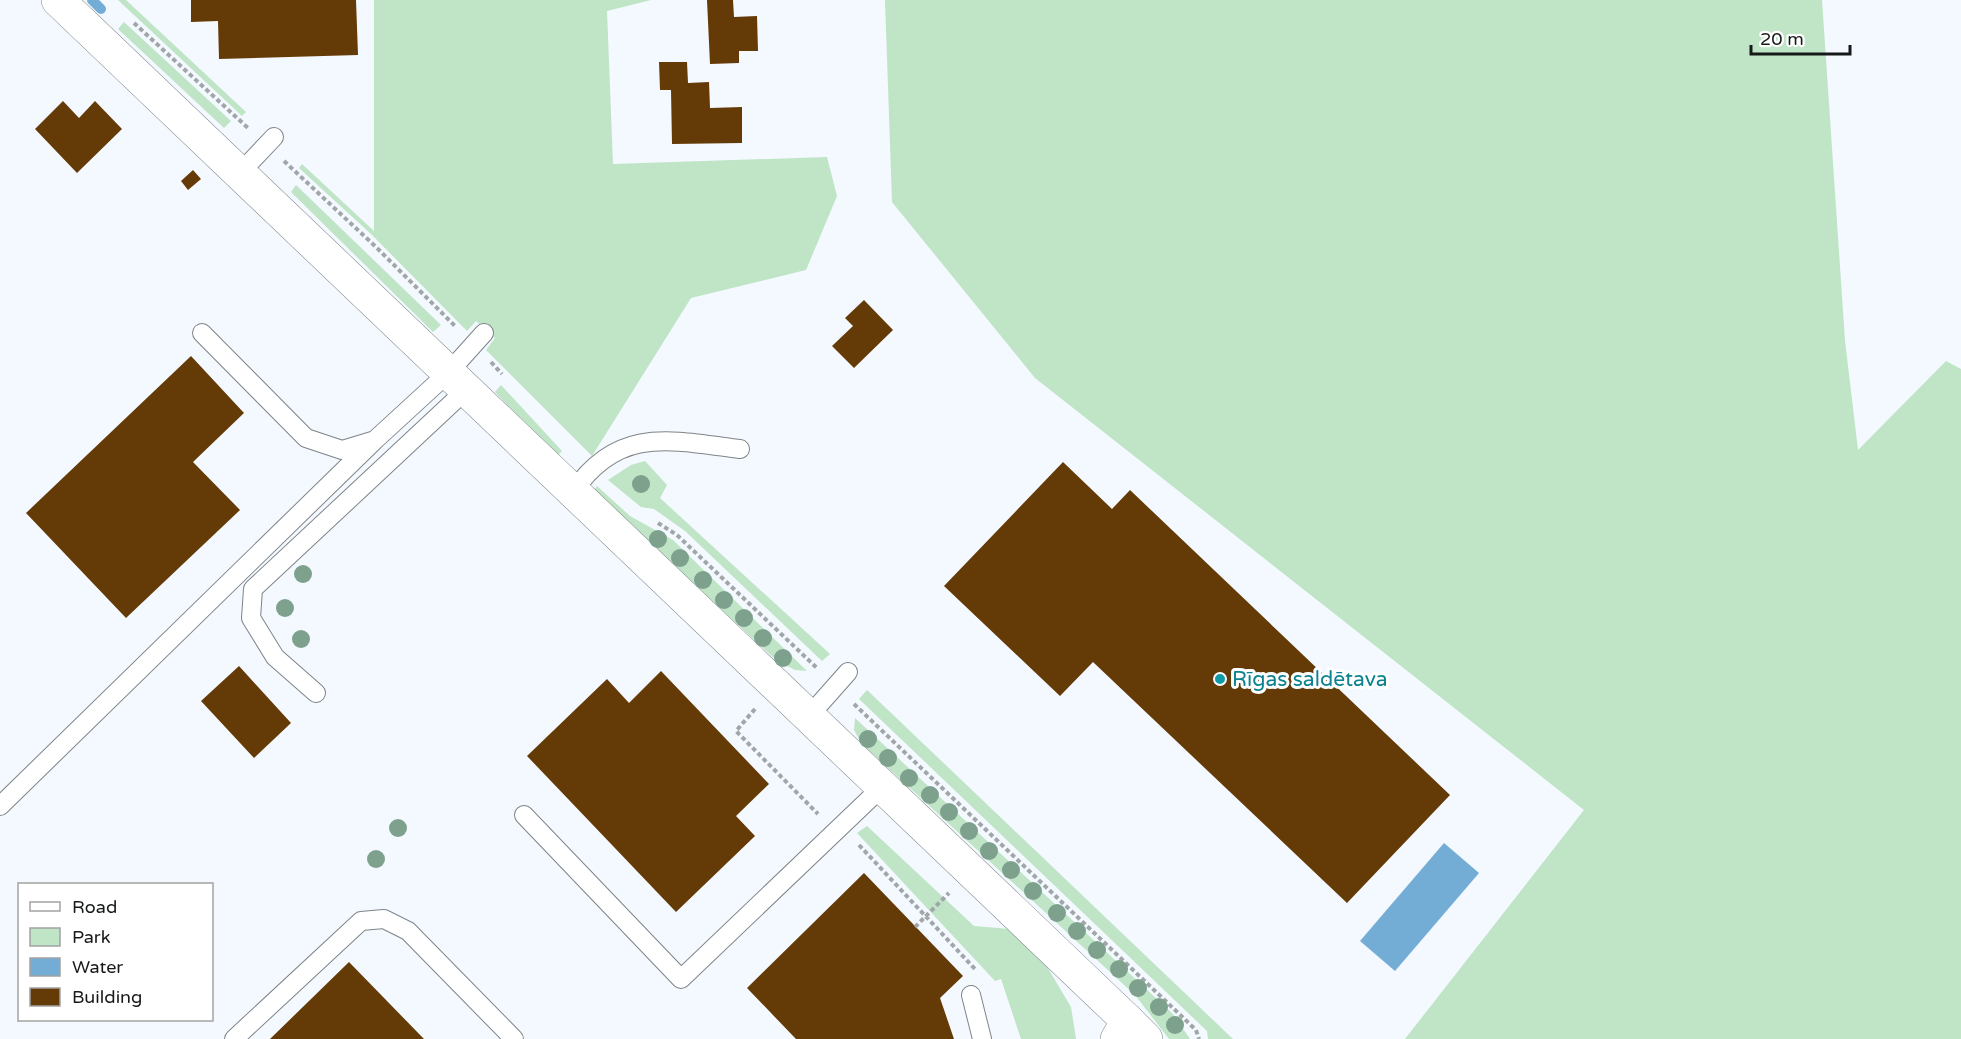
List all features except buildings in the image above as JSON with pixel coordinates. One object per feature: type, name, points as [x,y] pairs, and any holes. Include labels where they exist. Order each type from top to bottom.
[{"type":"street","points":[[58,0],[970,871],[1130,1033]]},
{"type":"lane","points":[[240,173],[270,141]]},
{"type":"lane","points":[[202,333],[306,438],[342,450],[375,440]]},
{"type":"lane","points":[[316,693],[275,657],[251,618],[253,589],[457,381],[479,339]]},
{"type":"lane","points":[[0,806],[375,440],[457,381]]},
{"type":"lane","points":[[573,492],[588,470],[618,448],[668,440],[740,449]]},
{"type":"lane","points":[[808,716],[837,687],[848,672]]},
{"type":"lane","points":[[524,815],[681,979],[882,787]]},
{"type":"lane","points":[[234,1039],[361,921],[384,919],[408,932],[514,1039]]},
{"type":"lane","points":[[971,995],[982,1039]]},
{"type":"path","points":[[130,19],[270,141],[376,247],[479,339],[509,380]]},
{"type":"path","points":[[647,517],[677,535],[1196,1030],[1199,1039]]},
{"type":"path","points":[[915,927],[970,871]]},
{"type":"green space","points":[[118,0],[126,0],[246,112],[242,116]]},
{"type":"green space","points":[[374,0],[651,0],[607,11],[613,164],[827,157],[837,196],[806,270],[691,298],[592,456],[486,350],[495,338],[476,321],[467,331],[372,235],[299,168],[302,164],[374,231]]},
{"type":"green space","points":[[885,0],[1822,0],[1845,341],[1858,450],[1946,361],[1961,369],[1961,1039],[1405,1039],[1584,810],[1035,378],[892,202]]},
{"type":"green space","points":[[124,22],[231,121],[224,128],[118,29]]},
{"type":"green space","points":[[296,185],[441,325],[433,332],[291,192]]},
{"type":"green space","points":[[501,385],[562,451],[557,456],[495,392]]},
{"type":"green space","points":[[645,461],[667,485],[660,498],[830,654],[822,661],[685,531],[654,509],[641,507],[608,480],[631,465]]},
{"type":"green space","points":[[597,486],[630,516],[673,540],[807,671],[795,670],[776,660],[593,491]]},
{"type":"green space","points":[[867,690],[1233,1039],[1208,1039],[1207,1031],[859,699]]},
{"type":"green space","points":[[855,718],[1173,1014],[1190,1039],[1169,1039],[1135,995],[861,743],[854,730]]},
{"type":"green space","points":[[867,826],[974,926],[1010,929],[1046,965],[1071,1007],[1076,1039],[1021,1039],[1001,979],[995,981],[857,833]]},
{"type":"water","points":[[1444,843],[1479,873],[1395,971],[1360,941]]},
{"type":"waterway","points":[[92,0],[101,9]]},
{"type":"place","name":"Rīgas saldētava","points":[[1220,679]]}]
